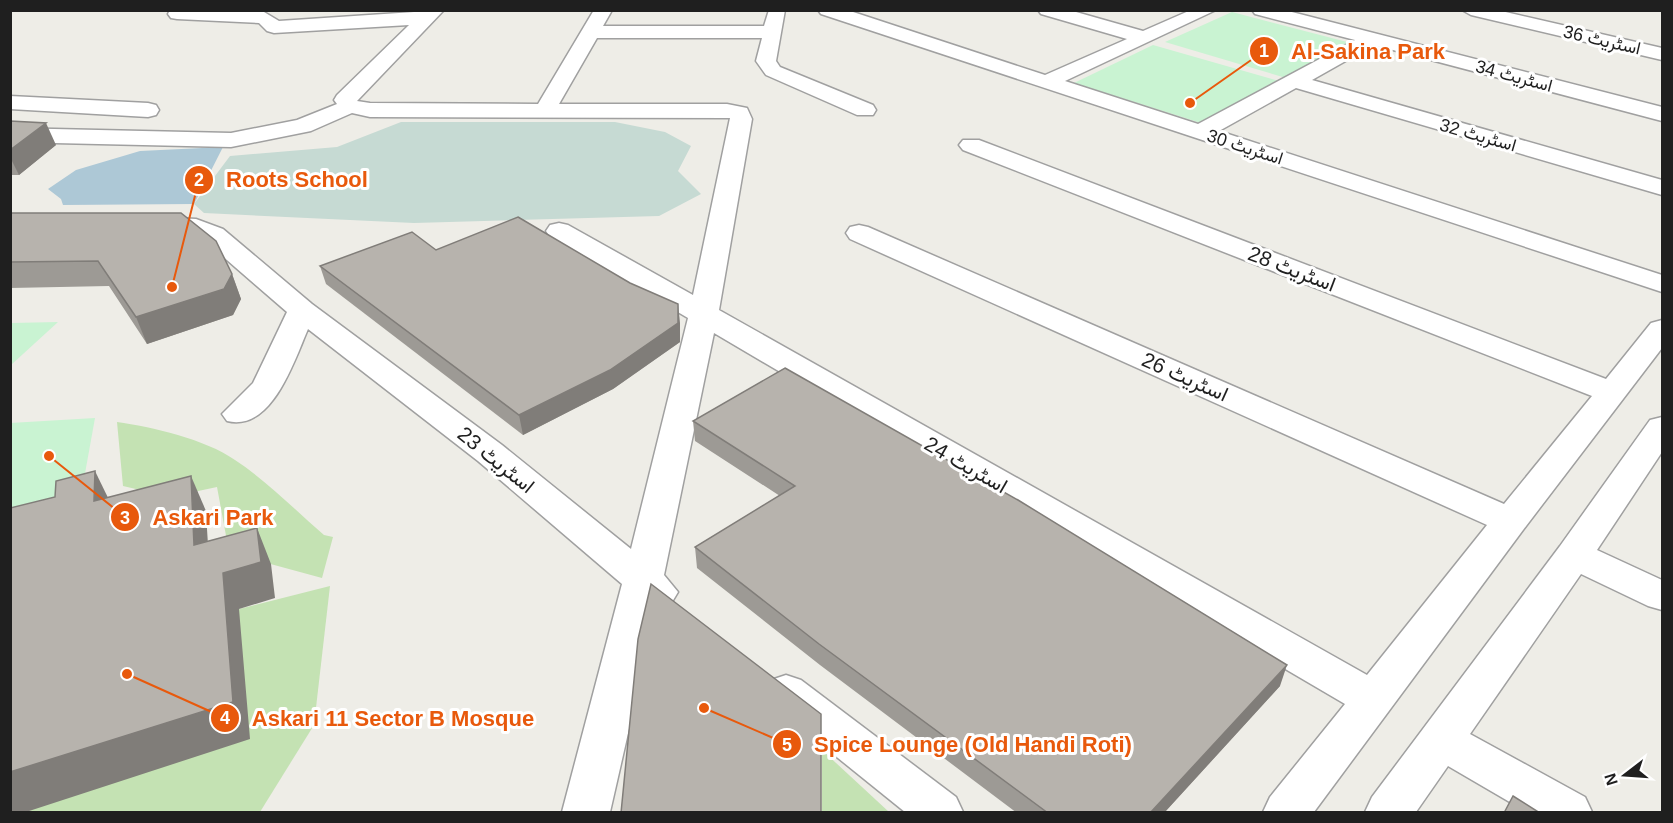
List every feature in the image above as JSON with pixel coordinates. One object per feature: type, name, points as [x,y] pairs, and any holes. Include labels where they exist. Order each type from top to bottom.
[{"type":"street","points":[[545,110],[603,10]]},
{"type":"street","points":[[777,10],[766,62],[773,71],[865,110]]},
{"type":"street","name":"اسٹریٹ 30","points":[[827,10],[1662,284]]},
{"type":"street","points":[[1047,10],[1145,38]]},
{"type":"street","points":[[1046,82],[1207,10]]},
{"type":"street","name":"اسٹریٹ 34","points":[[1261,10],[1662,114]]},
{"type":"street","name":"اسٹریٹ 36","points":[[1471,10],[1662,54]]},
{"type":"street","points":[[177,14],[264,18],[274,27],[430,15]]},
{"type":"street","points":[[350,106],[345,100],[430,15]]},
{"type":"street","points":[[591,32],[771,32]]},
{"type":"street","points":[[1199,133],[1371,39]]},
{"type":"street","name":"اسٹریٹ 32","points":[[1294,81],[1662,188]]},
{"type":"street","points":[[10,102],[148,110],[109,136]]},
{"type":"street","points":[[10,135],[231,140],[303,126],[350,106],[370,110],[727,111],[739,113],[741,119],[718,250],[702,313],[644,580],[586,813]]},
{"type":"street","name":"اسٹریٹ 28","points":[[971,145],[1613,393]]},
{"type":"street","name":"اسٹریٹ 23","points":[[126,226],[196,227],[214,235],[302,310],[490,453],[690,616]]},
{"type":"street","name":"اسٹریٹ 24","points":[[559,231],[1373,699]]},
{"type":"street","name":"اسٹریٹ 26","points":[[859,233],[1510,521]]},
{"type":"street","points":[[239,414],[267,387],[302,310]]},
{"type":"street","points":[[1287,813],[1510,521],[1662,330]]},
{"type":"street","points":[[1389,813],[1574,555],[1662,427]]},
{"type":"street","points":[[1574,555],[1662,596]]},
{"type":"street","points":[[754,667],[939,813]]},
{"type":"street","points":[[1440,739],[1568,813]]},
{"type":"green space","points":[[1232,12],[1351,43],[1286,78],[1165,42]]},
{"type":"green space","points":[[1153,45],[1279,81],[1204,124],[1074,83]]},
{"type":"green space","points":[[58,322],[11,365],[11,323]]},
{"type":"green space","points":[[95,418],[82,490],[10,537],[10,423]]},
{"type":"green space","points":[[117,422],[194,440],[223,453],[247,468],[324,535],[333,537],[322,578],[241,556],[227,541],[217,487],[170,497],[123,486]]},
{"type":"green space","points":[[330,586],[314,725],[260,812],[23,812],[239,609]]},
{"type":"green space","points":[[822,750],[889,812],[822,812]]},
{"type":"shaded area","points":[[401,122],[615,122],[665,132],[691,146],[678,171],[701,194],[659,216],[414,223],[204,213],[194,204],[230,156],[337,147]]},
{"type":"shaded area","points":[[223,147],[194,204],[63,205],[61,199],[48,189],[76,170],[140,151]]},
{"type":"building","points":[[10,121],[46,123],[10,150]]},
{"type":"building","points":[[10,213],[181,213],[216,241],[232,274],[224,289],[136,317],[98,261],[10,262]]},
{"type":"building","points":[[518,217],[630,283],[678,304],[678,323],[610,370],[519,415],[320,266],[412,232],[436,250]]},
{"type":"building","points":[[785,368],[1018,500],[1287,665],[1150,813],[1048,813],[819,644],[695,547],[795,486],[693,421]]},
{"type":"building","points":[[95,471],[94,501],[191,476],[194,545],[257,528],[261,562],[223,573],[233,702],[10,772],[10,508],[55,497],[56,481]]},
{"type":"building","points":[[651,584],[821,714],[821,813],[621,813],[638,639]]},
{"type":"building","points":[[1513,796],[1540,813],[1504,813]]},
{"type":"place","name":"Al-Sakina Park","points":[[1190,103]]},
{"type":"place","name":"Roots School","points":[[172,287]]},
{"type":"place","name":"Askari Park","points":[[49,456]]},
{"type":"place","name":"Askari 11 Sector B Mosque","points":[[127,674]]},
{"type":"place","name":"Spice Lounge (Old Handi Roti)","points":[[704,708]]}]
